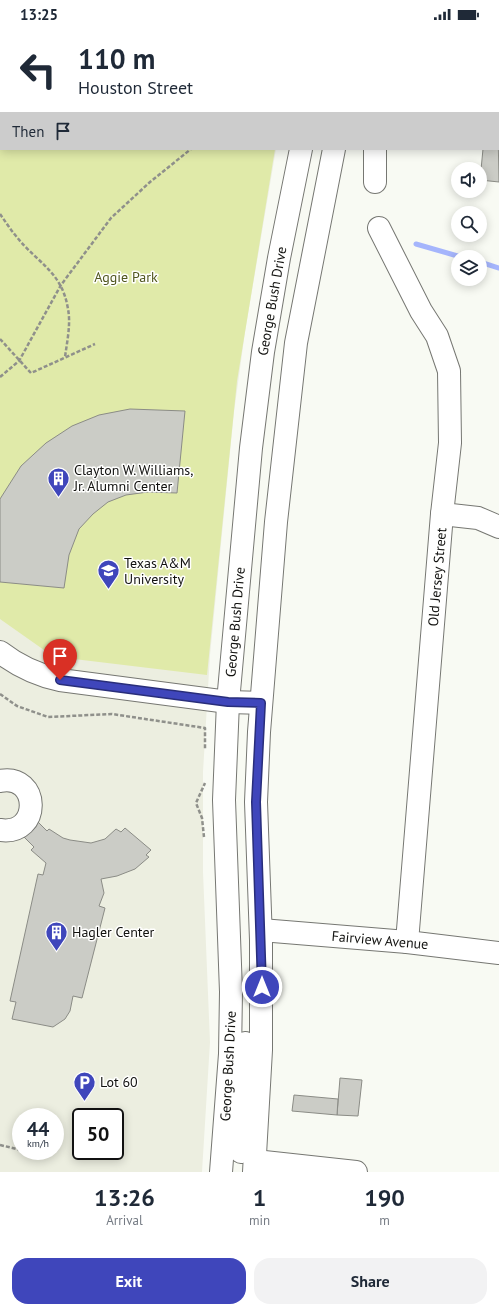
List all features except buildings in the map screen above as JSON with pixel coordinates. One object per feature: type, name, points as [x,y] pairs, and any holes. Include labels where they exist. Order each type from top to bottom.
[{"type":"main road","points":[[254,1166],[261,1050],[260,930],[256,802],[261,703],[276,522],[296,344],[334,150]]},
{"type":"main road","points":[[375,150],[375,182]]},
{"type":"main road","name":"George Bush Drive","points":[[221,1172],[230,1054],[231,992],[224,800],[228,702],[251,448],[263,352],[297,154]]},
{"type":"main road","name":"Old Jersey Street","points":[[379,228],[422,311],[437,336],[449,371],[450,443],[442,514],[407,942]]},
{"type":"main road","points":[[442,514],[478,518],[499,527]]},
{"type":"main road","points":[[0,652],[23,667],[46,677],[60,680],[228,702],[261,703]]},
{"type":"main road","points":[[0,780],[18,782],[25,788],[32,803],[28,819],[22,825],[15,829],[0,830]]},
{"type":"main road","name":"Fairview Avenue","points":[[260,930],[407,942],[499,954]]},
{"type":"main road","points":[[231,992],[246,1006],[240,1151],[254,1166],[356,1172]]},
{"type":"path","points":[[0,377],[19,361],[61,284],[111,218],[150,182],[190,150]]},
{"type":"path","points":[[0,214],[16,236],[50,269],[61,284],[68,308],[69,319],[65,357]]},
{"type":"path","points":[[0,339],[31,373],[95,344]]},
{"type":"path","points":[[0,694],[17,706],[48,717],[112,714],[205,728],[205,751]]},
{"type":"path","points":[[204,838],[202,818],[196,803],[206,781]]},
{"type":"path","points":[[0,1145],[12,1148]]},
{"type":"shaded area","name":"Texas A&M University","points":[[0,150],[276,150],[245,332],[234,412],[210,655],[203,772],[203,872],[210,1042],[202,1172],[0,1172]]},
{"type":"green space","name":"Aggie Park","points":[[0,150],[275,150],[237,381],[207,675],[74,659],[44,650],[0,619]]},
{"type":"waterway","points":[[416,244],[451,254]]},
{"type":"waterway","points":[[487,264],[499,268]]},
{"type":"place","name":"Clayton W. Williams, Jr. Alumni Center","points":[[59,498]]},
{"type":"place","name":"Texas A&M University","points":[[108,590]]},
{"type":"place","name":"Hagler Center","points":[[57,952]]},
{"type":"place","name":"Lot 60","points":[[85,1102]]},
{"type":"route","points":[[60,680],[228,702],[261,703],[256,802],[262,987]]}]
